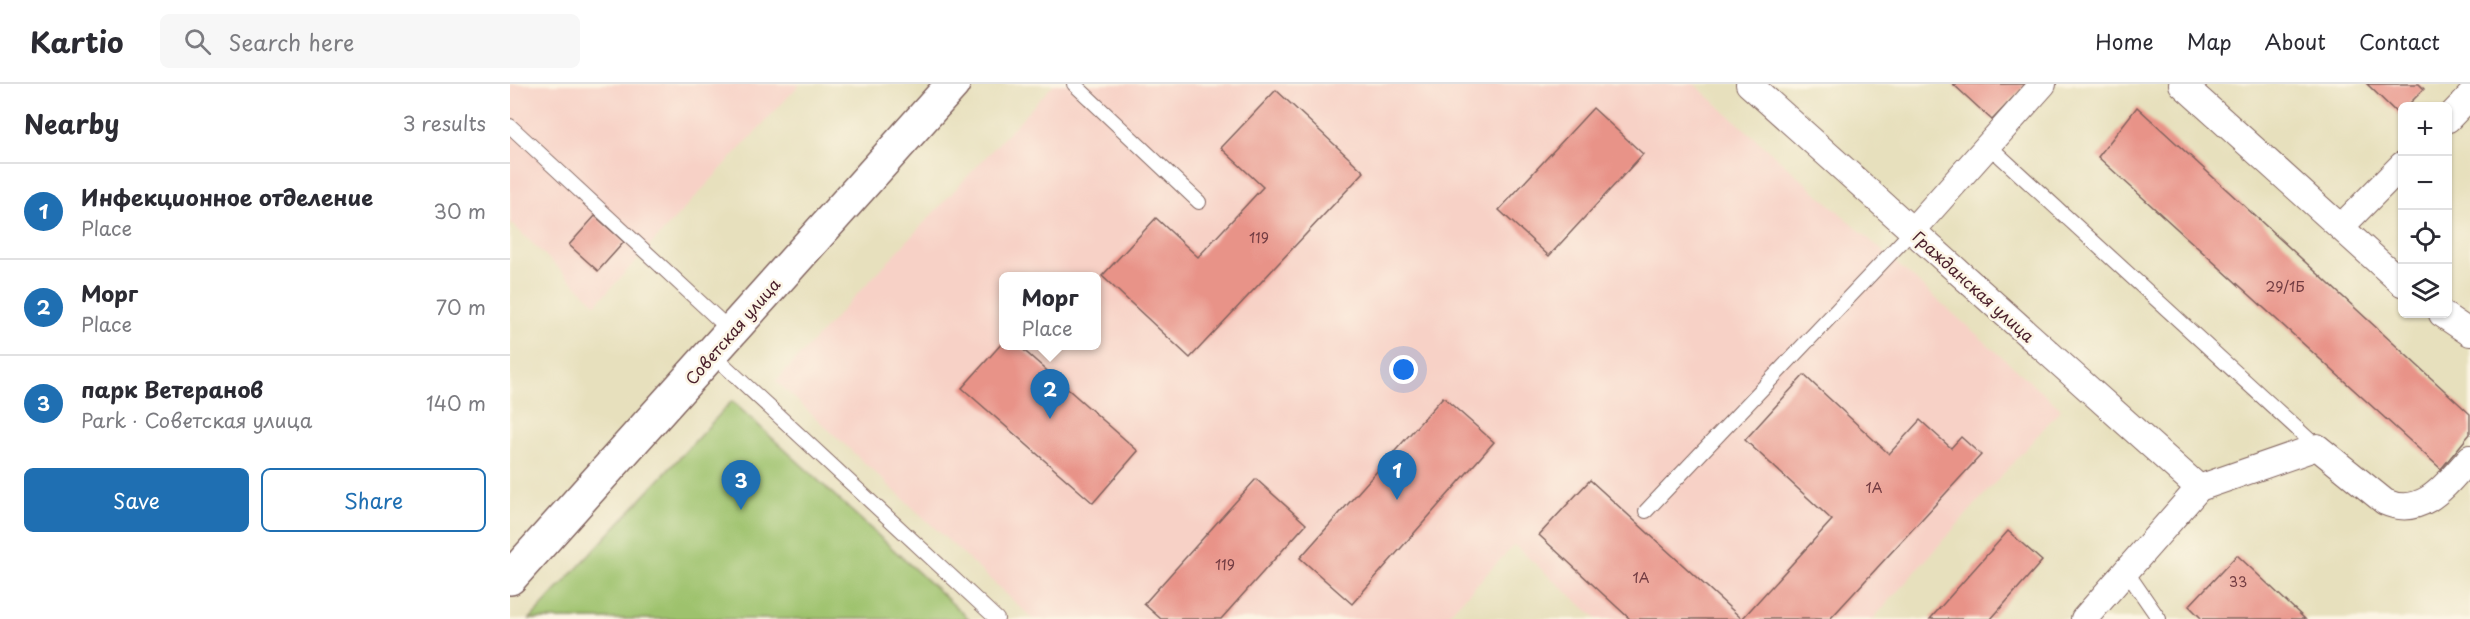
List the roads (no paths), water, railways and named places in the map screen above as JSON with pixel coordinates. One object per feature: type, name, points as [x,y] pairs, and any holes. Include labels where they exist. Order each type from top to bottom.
[{"type":"main road","name":"Советская улица","points":[[510,578],[702,367],[721,342],[953,84]]},
{"type":"street","name":"Гражданская улица","points":[[1749,84],[2199,489]]},
{"type":"street","points":[[1912,231],[2043,84]]},
{"type":"street","points":[[2182,84],[2398,278]]},
{"type":"street","points":[[2452,115],[2470,96]]},
{"type":"street","points":[[2341,227],[2398,170]]},
{"type":"street","points":[[2448,318],[2470,333]]},
{"type":"street","points":[[2084,619],[2199,489],[2317,447],[2385,502],[2396,507],[2411,507],[2425,502],[2438,493],[2470,458]]},
{"type":"lane","points":[[1074,84],[1199,201]]},
{"type":"lane","points":[[510,126],[721,342],[998,619]]},
{"type":"lane","points":[[1988,145],[2317,447]]},
{"type":"lane","points":[[1646,511],[1912,231]]},
{"type":"lane","points":[[2126,571],[2159,619]]},
{"type":"place","name":"Морг","points":[[1050,419]]},
{"type":"place","name":"Инфекционное отделение","points":[[1397,500]]},
{"type":"place","name":"парк Ветеранов","points":[[741,510]]}]
